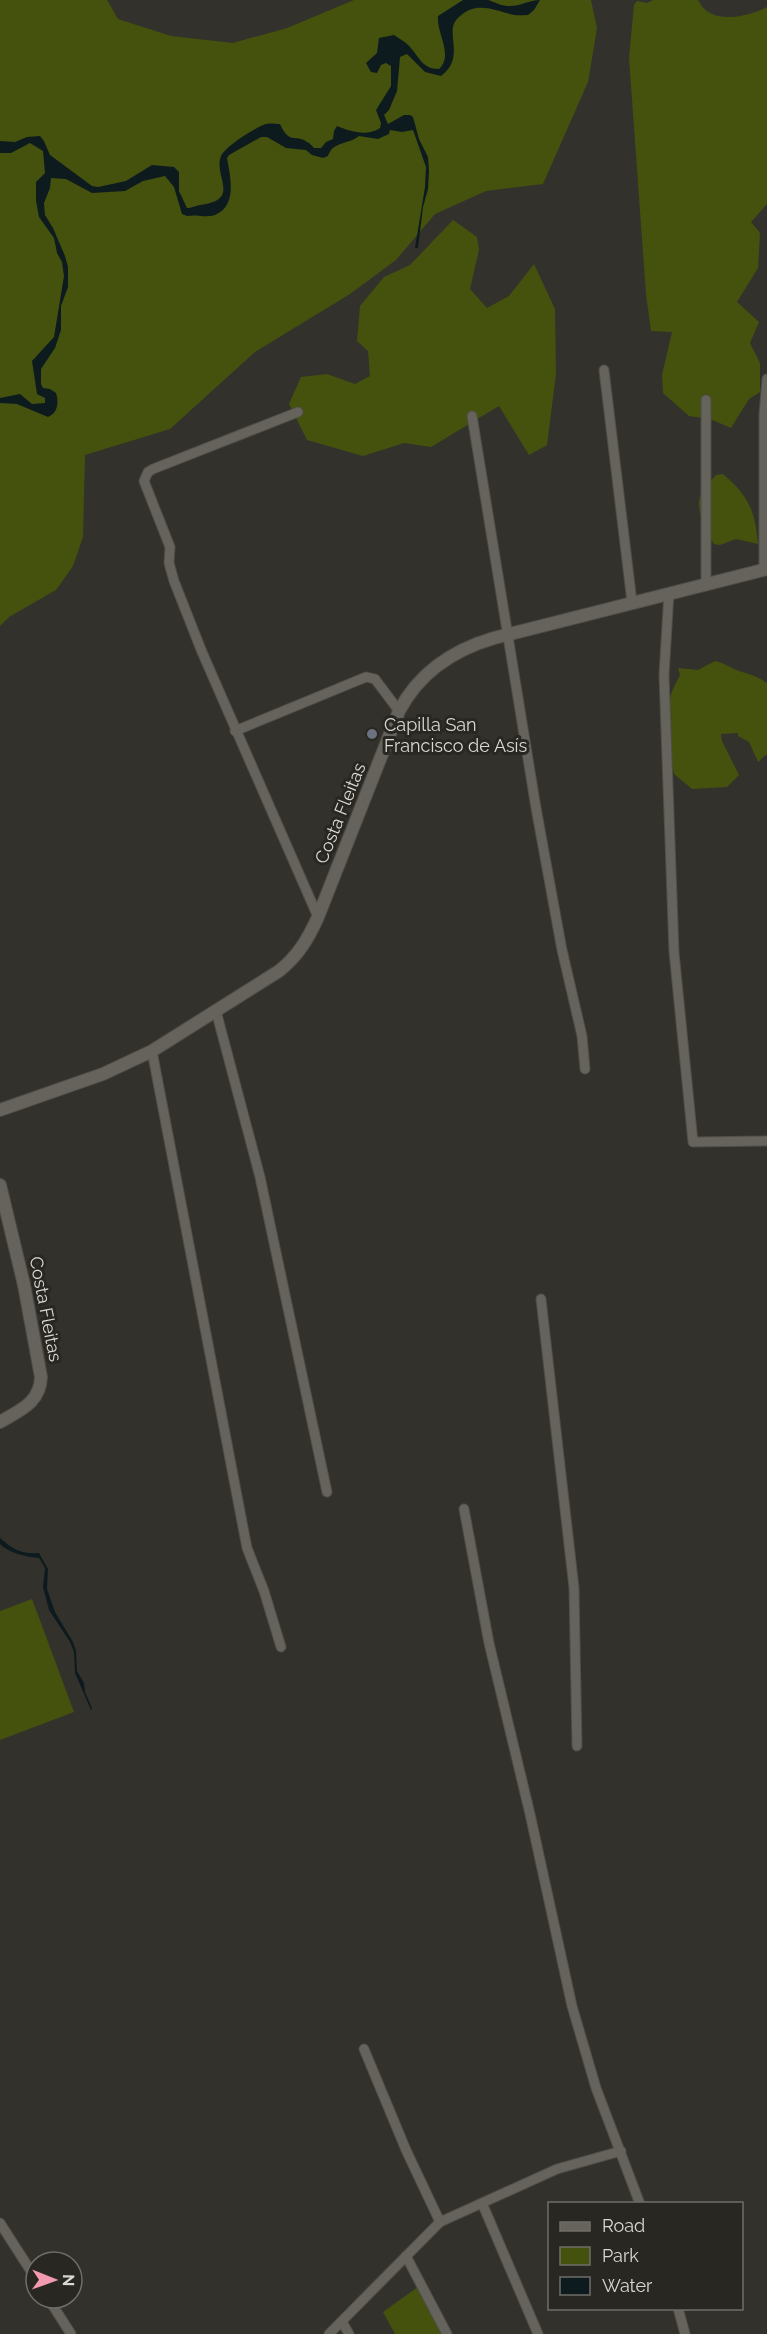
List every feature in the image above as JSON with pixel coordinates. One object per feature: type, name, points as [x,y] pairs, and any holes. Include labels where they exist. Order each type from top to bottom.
[{"type":"main road","name":"Costa Fleitas","points":[[0,1110],[104,1074],[152,1051],[288,964],[301,949],[318,917],[399,711],[415,684],[433,669],[467,648],[509,634],[765,569]]},
{"type":"main road","name":"Costa Fleitas","points":[[0,1185],[24,1285],[41,1377],[40,1387],[33,1402],[0,1422]]},
{"type":"street","points":[[604,369],[632,602]]},
{"type":"street","points":[[765,569],[767,379]]},
{"type":"street","points":[[706,400],[706,584]]},
{"type":"street","points":[[298,412],[153,469],[148,472],[144,481],[170,547],[169,563],[174,581],[235,731],[318,917]]},
{"type":"street","points":[[472,416],[536,808],[562,950],[582,1036],[585,1069]]},
{"type":"street","points":[[669,593],[664,696],[674,952],[693,1142],[767,1141]]},
{"type":"street","points":[[235,731],[366,677],[375,680],[399,711]]},
{"type":"street","points":[[216,1011],[260,1177],[327,1492]]},
{"type":"street","points":[[152,1051],[247,1548],[264,1591],[281,1647]]},
{"type":"street","points":[[541,1299],[574,1588],[577,1746]]},
{"type":"street","points":[[464,1509],[489,1642],[572,2006],[596,2088],[639,2202]]},
{"type":"street","points":[[364,2049],[402,2143],[440,2222]]},
{"type":"street","points":[[329,2334],[440,2222],[557,2169],[621,2151]]},
{"type":"street","points":[[482,2203],[537,2334]]},
{"type":"street","points":[[0,2223],[24,2260]]},
{"type":"street","points":[[406,2256],[447,2334]]},
{"type":"street","points":[[56,2310],[71,2334]]},
{"type":"street","points":[[679,2310],[685,2334]]},
{"type":"street","points":[[342,2322],[349,2334]]},
{"type":"green space","points":[[0,0],[107,0],[118,19],[171,36],[233,43],[287,28],[354,0],[591,0],[597,28],[588,82],[543,184],[486,191],[435,214],[396,260],[350,294],[255,352],[170,429],[85,455],[83,537],[73,566],[56,590],[9,617],[0,626]]},
{"type":"green space","points":[[653,0],[698,0],[711,13],[730,17],[749,14],[767,7],[767,204],[751,222],[760,233],[758,268],[737,302],[759,322],[750,343],[760,363],[760,392],[749,399],[731,428],[710,419],[689,416],[663,393],[662,375],[672,332],[651,331],[646,294],[629,58],[634,5],[637,1],[647,3]]},
{"type":"green space","points":[[453,220],[477,237],[479,250],[470,289],[487,308],[509,296],[534,264],[555,309],[556,374],[547,445],[529,455],[499,406],[431,447],[404,443],[363,456],[307,440],[289,404],[301,377],[327,374],[355,384],[370,376],[368,351],[357,341],[360,306],[384,277],[410,265]]},
{"type":"green space","points":[[723,474],[745,497],[749,505],[755,522],[758,544],[736,539],[720,545],[714,544],[708,533],[700,513],[699,500],[716,475]]},
{"type":"green space","points":[[715,661],[767,683],[767,754],[758,762],[749,742],[738,736],[738,733],[721,734],[722,741],[739,775],[727,787],[692,789],[674,774],[668,745],[667,710],[672,691],[680,675],[678,668],[698,670]]},
{"type":"green space","points":[[32,1599],[74,1712],[0,1740],[0,1611]]},
{"type":"green space","points":[[418,2287],[441,2334],[395,2334],[383,2312]]},
{"type":"water","points":[[463,0],[488,0],[511,6],[540,0],[528,15],[514,15],[483,8],[464,13],[454,24],[453,60],[441,76],[425,72],[407,54],[400,57],[397,91],[389,110],[384,115],[388,124],[404,115],[413,117],[419,139],[428,157],[428,189],[423,207],[418,248],[415,248],[426,167],[413,130],[402,132],[390,130],[389,134],[378,139],[359,136],[337,145],[328,156],[323,158],[312,155],[306,150],[286,148],[267,137],[261,137],[227,158],[231,181],[230,197],[222,211],[212,216],[182,214],[174,187],[165,176],[143,181],[125,191],[92,193],[66,179],[51,178],[44,203],[45,215],[65,256],[68,267],[68,287],[61,306],[61,330],[55,348],[41,369],[41,384],[43,388],[56,393],[57,407],[48,417],[17,404],[0,403],[0,398],[20,394],[32,404],[45,403],[45,398],[37,394],[32,361],[54,337],[64,276],[54,238],[39,217],[36,201],[36,182],[45,173],[43,151],[30,143],[11,153],[0,153],[0,141],[15,142],[27,137],[40,136],[50,155],[92,186],[98,187],[126,181],[152,165],[174,167],[179,172],[179,191],[187,208],[213,202],[223,193],[220,171],[221,156],[235,142],[261,126],[280,124],[287,135],[303,140],[314,148],[321,148],[333,139],[337,126],[364,133],[380,128],[381,123],[376,110],[391,86],[391,66],[386,63],[381,65],[377,73],[371,72],[366,63],[377,53],[379,38],[394,35],[407,44],[424,64],[439,69],[445,57],[445,51],[438,16]]},
{"type":"water","points":[[0,1538],[18,1550],[39,1553],[48,1569],[47,1589],[55,1612],[73,1642],[77,1671],[84,1683],[91,1710],[75,1673],[74,1652],[70,1642],[49,1610],[43,1587],[45,1568],[39,1558],[18,1554],[3,1547],[0,1544]]},
{"type":"place","name":"Capilla San Francisco de Asís","points":[[372,734]]}]
